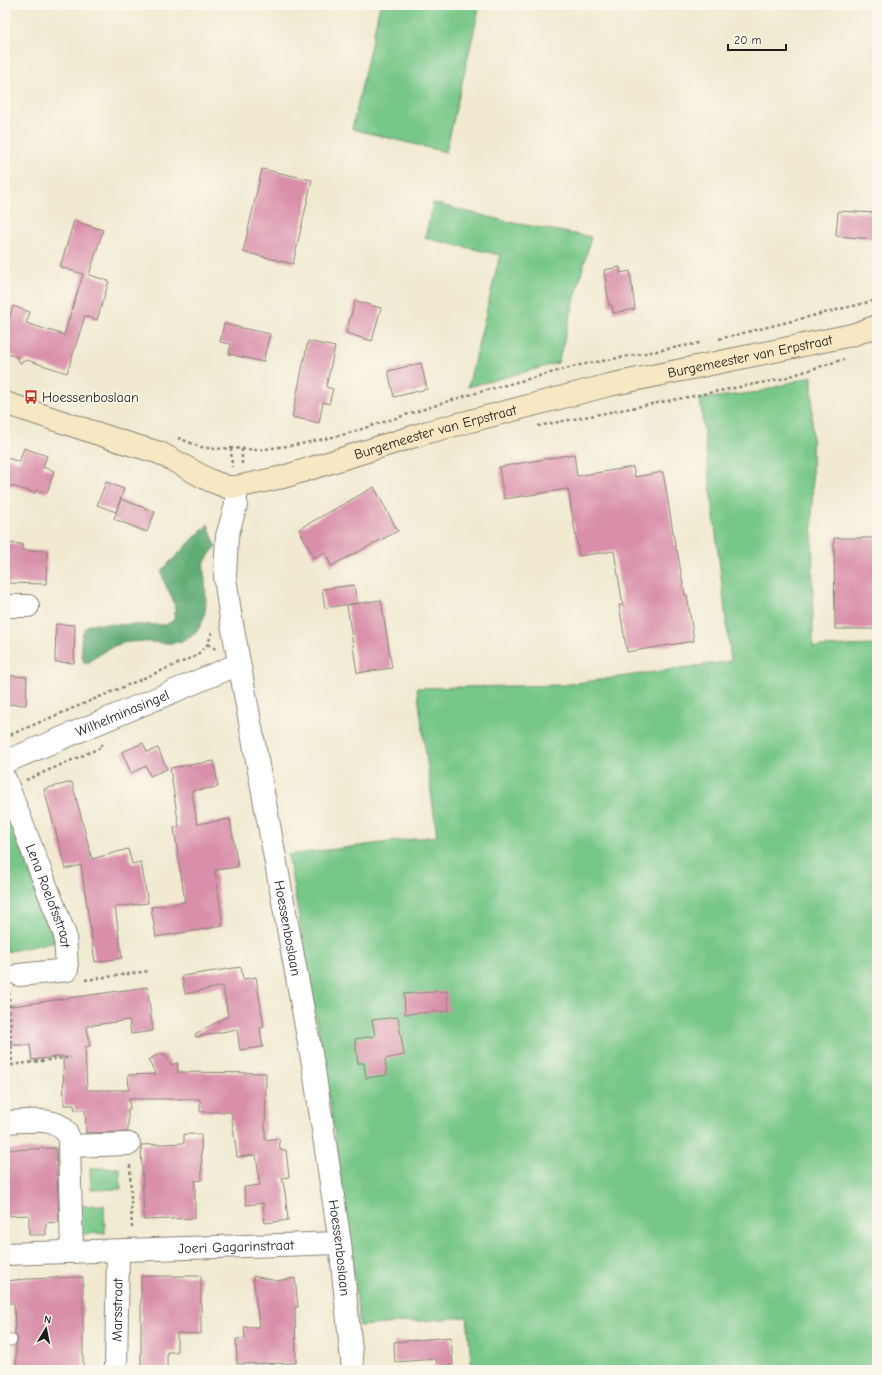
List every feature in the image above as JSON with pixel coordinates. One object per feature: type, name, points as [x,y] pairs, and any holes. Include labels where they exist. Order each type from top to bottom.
[{"type":"street","name":"Burgemeester van Erpstraat","points":[[5,403],[160,453],[209,480],[227,487],[236,487],[283,477],[428,432],[608,385],[852,335],[877,326]]},
{"type":"street","name":"Hoessenboslaan","points":[[236,487],[236,505],[227,536],[225,577],[239,664],[314,1070],[340,1243],[353,1370]]},
{"type":"street","points":[[5,606],[28,606]]},
{"type":"street","name":"Wilhelminasingel","points":[[5,762],[239,664]]},
{"type":"street","name":"Lena Roelofsstraat","points":[[5,779],[65,935],[66,970],[19,975]]},
{"type":"street","points":[[5,1122],[48,1121],[60,1126],[68,1135],[72,1252]]},
{"type":"street","points":[[69,1146],[129,1144]]},
{"type":"street","name":"Joeri Gagarinstraat","points":[[5,1254],[340,1243]]},
{"type":"street","name":"Marsstraat","points":[[116,1370],[125,1250]]},
{"type":"path","points":[[5,737],[196,656],[208,644],[213,628],[230,613]]},
{"type":"path","points":[[66,969],[79,980],[149,971]]},
{"type":"path","points":[[19,975],[8,989],[12,1065],[71,1057]]},
{"type":"path","points":[[125,1250],[129,1144]]},
{"type":"green space","points":[[380,5],[480,5],[446,152],[352,129]]},
{"type":"green space","points":[[433,203],[509,222],[591,237],[558,363],[468,387],[500,255],[425,238]]},
{"type":"green space","points":[[812,376],[813,647],[877,645],[877,1370],[472,1370],[467,1317],[360,1326],[337,1149],[288,855],[437,836],[417,688],[563,685],[731,661],[700,399],[759,392]]},
{"type":"green space","points":[[208,524],[216,547],[207,558],[204,565],[206,598],[205,610],[203,621],[194,634],[187,639],[178,642],[130,642],[118,644],[96,656],[87,664],[83,661],[81,645],[82,635],[84,630],[91,624],[166,625],[174,620],[175,610],[173,600],[162,575],[162,570]]},
{"type":"green space","points":[[5,805],[55,942],[5,952]]},
{"type":"green space","points":[[90,1168],[120,1168],[121,1189],[91,1190]]},
{"type":"green space","points":[[104,1205],[105,1233],[80,1234],[77,1206]]},
{"type":"building","points":[[262,169],[312,180],[293,264],[243,252]]},
{"type":"building","points":[[838,211],[876,213],[874,239],[836,236]]},
{"type":"building","points":[[74,221],[103,230],[89,275],[109,281],[97,320],[85,316],[67,373],[27,360],[20,363],[17,357],[5,353],[5,332],[13,306],[30,312],[26,323],[64,335],[83,274],[60,267]]},
{"type":"building","points":[[620,267],[620,273],[630,271],[635,309],[613,313],[612,305],[609,306],[604,270]]},
{"type":"building","points":[[355,301],[381,308],[372,341],[346,333]]},
{"type":"building","points":[[224,324],[270,334],[263,362],[229,354],[231,344],[220,342]]},
{"type":"building","points":[[308,341],[335,347],[326,387],[333,389],[329,404],[323,402],[319,423],[292,417]]},
{"type":"building","points":[[421,363],[427,389],[394,397],[388,371]]},
{"type":"building","points":[[24,448],[47,456],[43,467],[54,471],[47,493],[36,490],[35,493],[5,484],[5,457],[19,462]]},
{"type":"building","points":[[574,454],[577,476],[633,467],[635,477],[663,472],[676,550],[685,595],[687,595],[694,641],[627,652],[619,605],[623,605],[614,551],[579,556],[568,489],[504,499],[499,467]]},
{"type":"building","points":[[106,482],[124,489],[116,512],[97,505]]},
{"type":"building","points":[[374,487],[398,531],[331,566],[325,552],[314,558],[299,529]]},
{"type":"building","points":[[121,499],[155,512],[147,532],[114,519]]},
{"type":"building","points":[[834,538],[877,538],[877,629],[835,629]]},
{"type":"building","points":[[5,543],[22,544],[22,550],[47,551],[46,584],[5,583]]},
{"type":"building","points":[[354,585],[357,603],[325,608],[322,589]]},
{"type":"building","points":[[381,600],[392,668],[357,673],[347,605]]},
{"type":"building","points":[[56,624],[75,625],[74,663],[55,662]]},
{"type":"building","points":[[5,675],[27,677],[26,705],[5,704]]},
{"type":"building","points":[[143,743],[147,752],[158,748],[167,769],[150,776],[146,766],[131,773],[122,752]]},
{"type":"building","points":[[214,761],[218,787],[192,791],[197,824],[230,819],[238,867],[215,870],[223,926],[156,937],[151,907],[185,902],[174,828],[179,827],[170,768]]},
{"type":"building","points":[[72,782],[92,859],[128,849],[132,864],[141,862],[148,903],[115,907],[122,958],[95,962],[81,865],[66,869],[44,789]]},
{"type":"building","points":[[241,967],[243,979],[256,977],[264,1027],[260,1028],[263,1047],[240,1050],[237,1029],[196,1037],[195,1034],[228,1016],[223,986],[185,994],[182,976]]},
{"type":"building","points":[[147,987],[153,1031],[131,1034],[129,1020],[87,1026],[90,1046],[85,1047],[87,1090],[129,1090],[128,1075],[156,1074],[148,1060],[159,1054],[165,1054],[171,1065],[177,1063],[178,1072],[266,1073],[265,1140],[279,1138],[280,1150],[286,1150],[289,1177],[282,1178],[288,1220],[265,1223],[263,1203],[246,1205],[244,1187],[260,1185],[256,1155],[237,1157],[231,1112],[200,1112],[200,1099],[129,1099],[130,1109],[128,1109],[128,1132],[86,1133],[85,1110],[75,1110],[74,1105],[64,1105],[63,1056],[32,1060],[30,1045],[5,1045],[5,1007]]},
{"type":"building","points":[[447,991],[449,1011],[405,1014],[404,994]]},
{"type":"building","points":[[398,1017],[404,1055],[385,1059],[387,1075],[366,1078],[364,1063],[358,1063],[355,1039],[375,1036],[372,1020]]},
{"type":"building","points":[[184,1134],[201,1134],[202,1180],[195,1181],[195,1218],[144,1220],[141,1145],[184,1143]]},
{"type":"building","points":[[56,1148],[59,1222],[46,1223],[46,1235],[29,1235],[29,1215],[5,1216],[5,1150]]},
{"type":"building","points":[[141,1276],[201,1276],[201,1334],[177,1333],[177,1352],[167,1352],[167,1370],[141,1370]]},
{"type":"building","points":[[253,1276],[277,1281],[295,1278],[298,1307],[295,1307],[296,1363],[237,1364],[236,1339],[245,1339],[244,1327],[259,1327]]},
{"type":"building","points":[[83,1277],[83,1370],[16,1370],[16,1345],[18,1340],[15,1334],[14,1303],[5,1303],[5,1281]]},
{"type":"building","points":[[451,1337],[453,1365],[437,1367],[436,1359],[395,1362],[394,1342]]},
{"type":"place","name":"Hoessenboslaan","points":[[31,397]]}]
